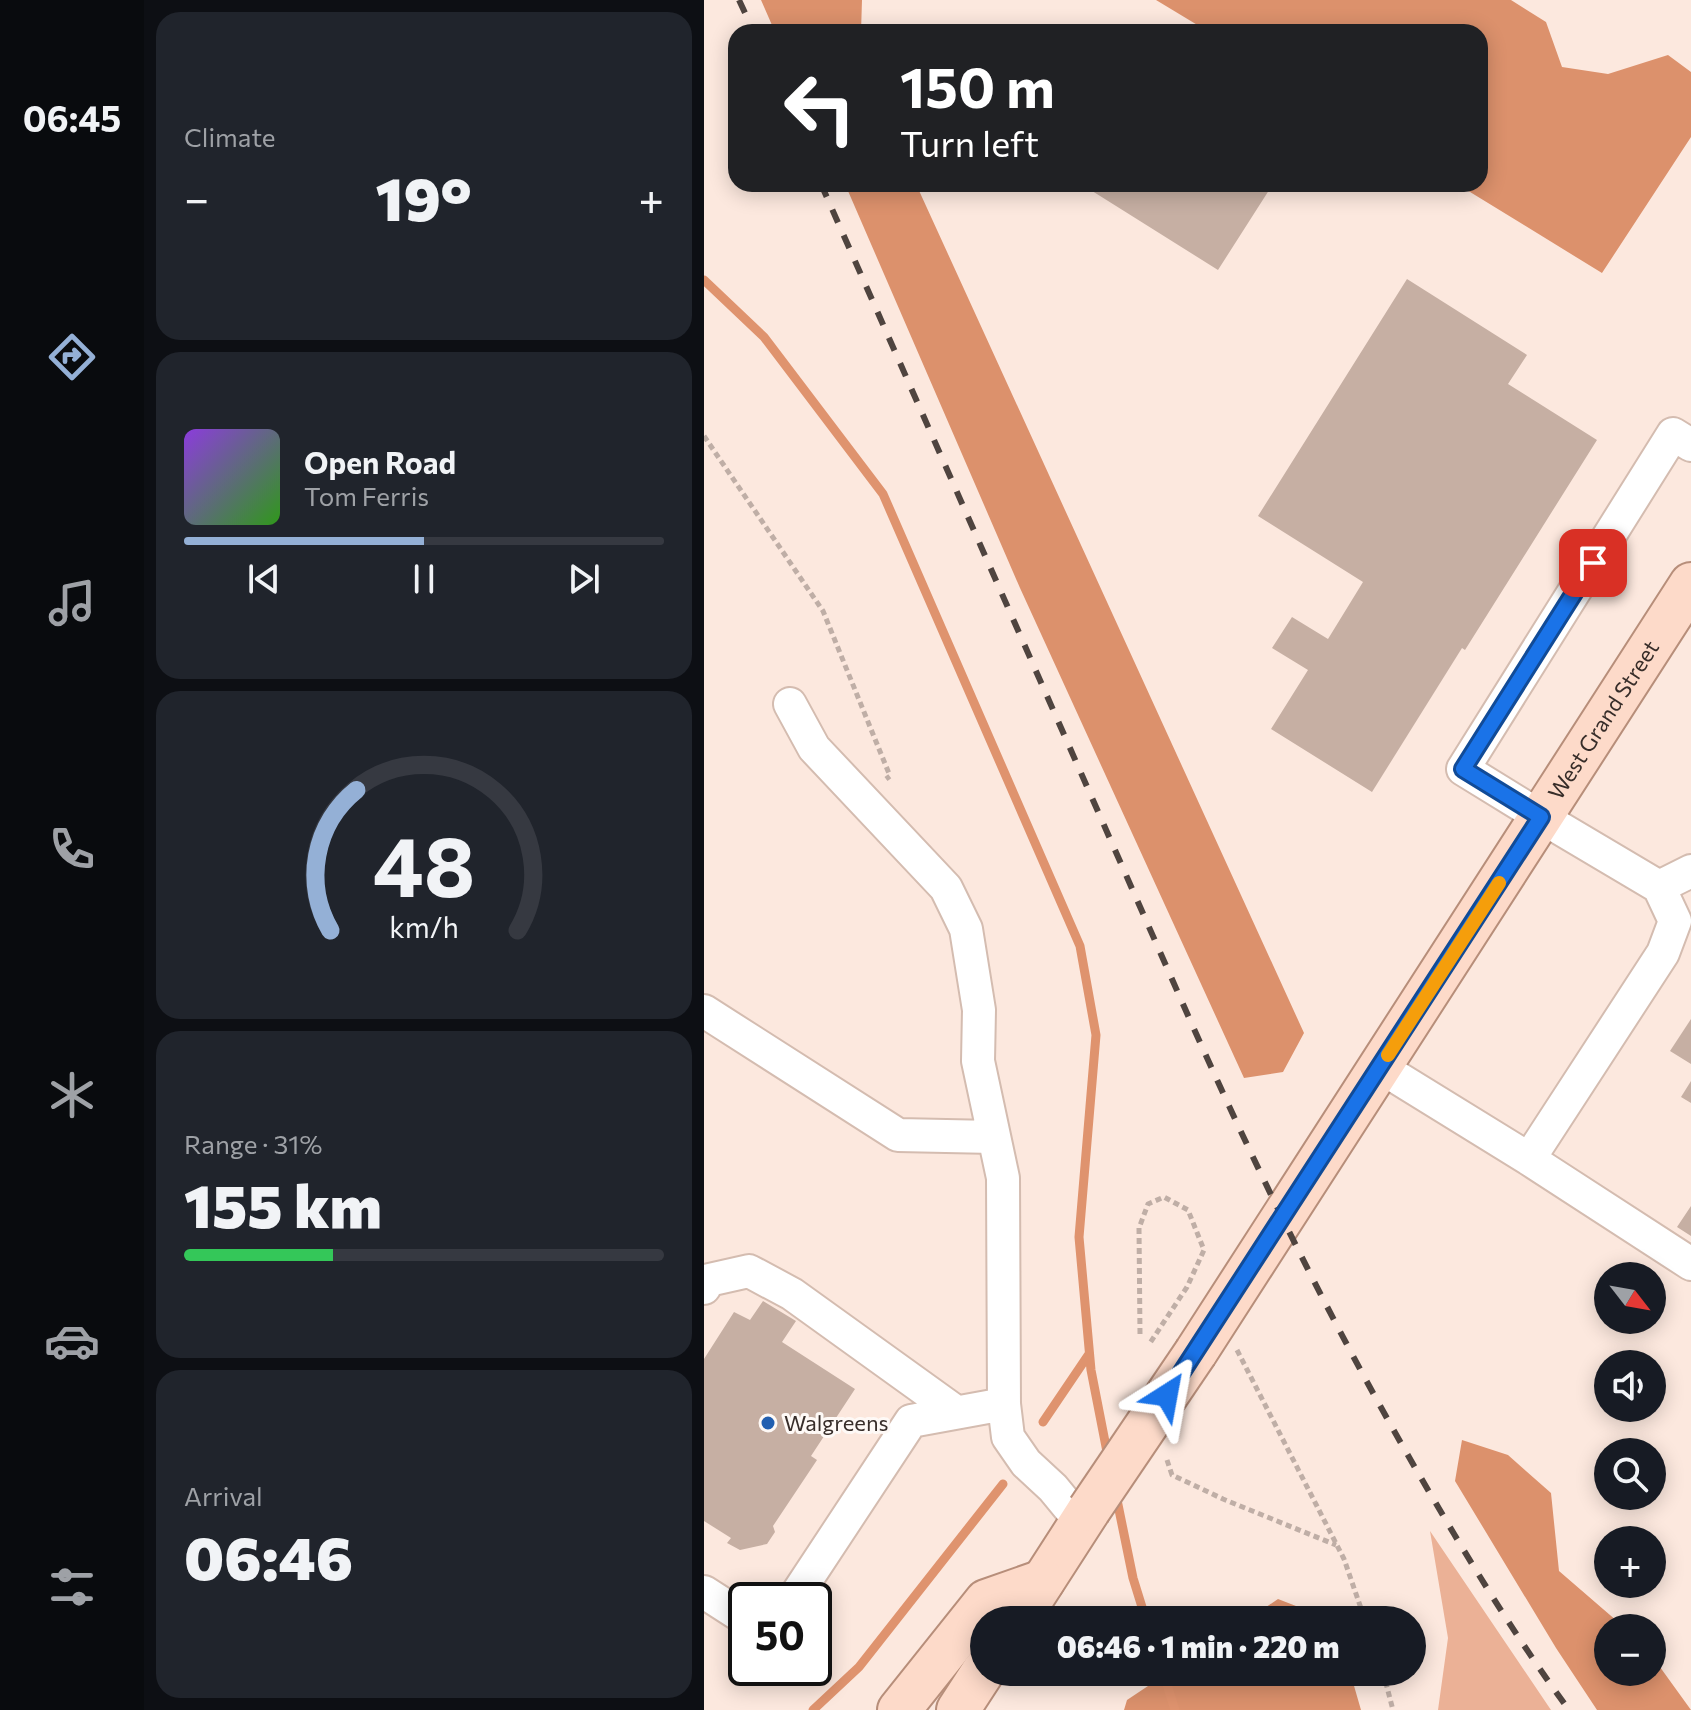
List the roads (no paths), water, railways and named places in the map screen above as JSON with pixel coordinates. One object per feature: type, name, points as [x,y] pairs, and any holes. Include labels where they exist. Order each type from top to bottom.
[{"type":"main road","name":"West Grand Street","points":[[1028,1606],[1085,1516],[1215,1349],[1380,1067],[1691,584]]},
{"type":"main road","points":[[899,1710],[986,1601],[1043,1581]]},
{"type":"main road","points":[[958,1710],[974,1686]]},
{"type":"main road","points":[[972,1710],[985,1686]]},
{"type":"street","points":[[1529,1159],[1663,953],[1675,921],[1659,887],[1463,769],[1673,434],[1691,445]]},
{"type":"street","points":[[790,704],[814,748],[946,888],[966,929],[979,1010],[978,1061],[1003,1178],[1004,1404],[1008,1437],[1026,1463],[1085,1516]]},
{"type":"street","points":[[1659,887],[1691,871]]},
{"type":"street","points":[[707,1020],[898,1135],[994,1137]]},
{"type":"street","points":[[1380,1067],[1691,1264]]},
{"type":"street","points":[[704,1288],[709,1280],[749,1271],[792,1294],[956,1412]]},
{"type":"street","points":[[805,1582],[911,1421],[1004,1404]]},
{"type":"street","points":[[704,1592],[728,1607]]},
{"type":"waterway","points":[[704,280],[764,337],[883,494],[1080,946],[1096,1035],[1079,1237],[1091,1370],[1108,1457]]},
{"type":"waterway","points":[[1043,1422],[1089,1354]]},
{"type":"waterway","points":[[813,1710],[859,1667],[1003,1484]]},
{"type":"waterway","points":[[1116,1495],[1142,1606]]},
{"type":"waterway","points":[[1167,1686],[1175,1710]]},
{"type":"railway","points":[[739,0],[750,24]]},
{"type":"railway","points":[[825,192],[1194,1029],[1278,1209],[1337,1327],[1434,1500],[1499,1607],[1569,1710]]},
{"type":"place","name":"Walgreens","points":[[768,1423]]}]
